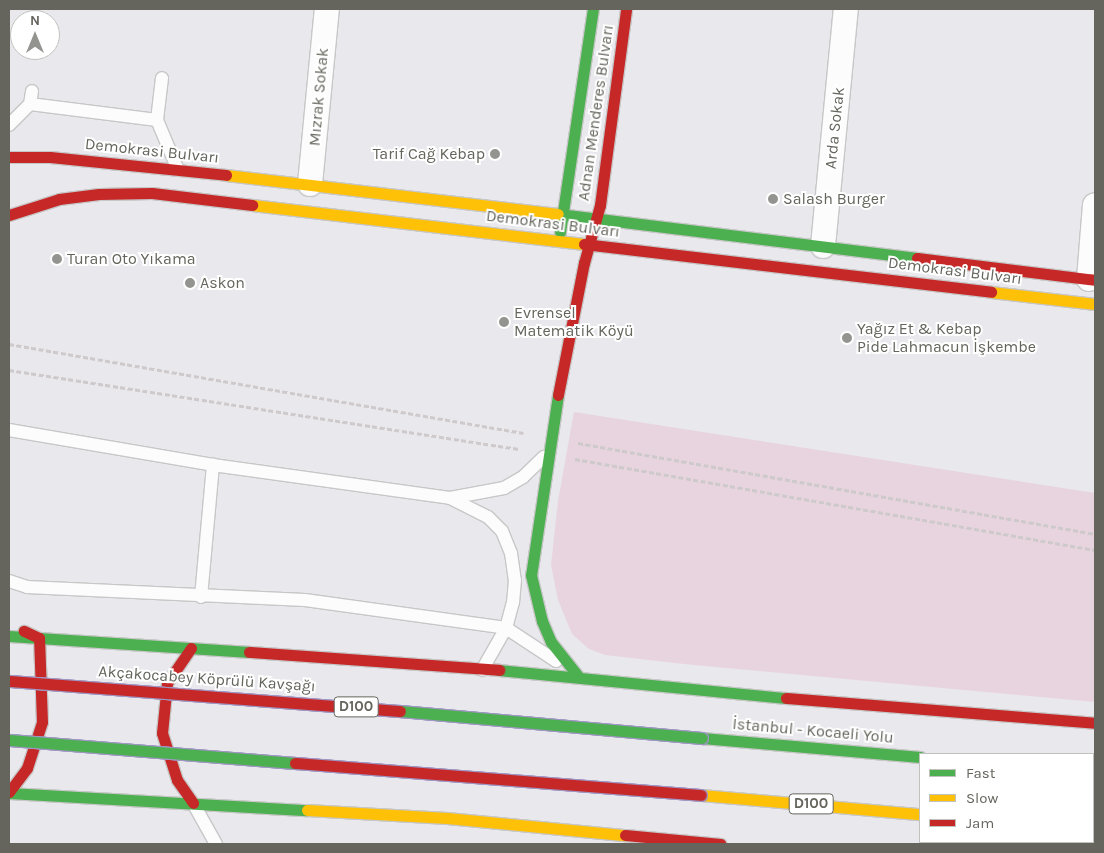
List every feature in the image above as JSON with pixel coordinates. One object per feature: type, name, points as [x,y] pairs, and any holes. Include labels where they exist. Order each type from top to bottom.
[{"type":"main road","name":"Adnan Menderes Bulvarı","points":[[558,241],[593,9]]},
{"type":"main road","name":"Adnan Menderes Bulvarı","points":[[578,676],[551,642],[542,620],[531,575],[547,454],[584,263],[591,246],[597,221],[626,9]]},
{"type":"main road","points":[[9,148],[50,157]]},
{"type":"main road","name":"Demokrasi Bulvarı","points":[[9,157],[50,157],[310,184],[563,215],[597,221],[823,246],[1092,280]]},
{"type":"main road","points":[[9,166],[50,157]]},
{"type":"main road","name":"Demokrasi Bulvarı","points":[[9,215],[59,199],[99,194],[152,193],[591,246],[1091,303]]},
{"type":"main road","points":[[819,272],[823,246]]},
{"type":"main road","points":[[1091,303],[1092,280]]},
{"type":"main road","points":[[9,624],[40,638]]},
{"type":"main road","points":[[9,636],[427,663],[482,670],[578,676],[944,713],[1095,723]]},
{"type":"main road","points":[[9,792],[27,768],[42,722],[40,638]]},
{"type":"main road","points":[[191,648],[167,683],[162,709],[162,733],[177,780],[193,803]]},
{"type":"main road","name":"Akçakocabey Köprülü Kavşağı","points":[[9,681],[243,697],[702,738]]},
{"type":"main road","name":"İstanbul - Kocaeli Yolu","points":[[702,738],[919,757]]},
{"type":"main road","name":"D100","points":[[9,740],[919,814]]},
{"type":"main road","points":[[9,792],[447,818],[721,844]]},
{"type":"street","name":"Mızrak Sokak","points":[[310,184],[327,9]]},
{"type":"street","name":"Arda Sokak","points":[[823,246],[846,9]]},
{"type":"street","points":[[1092,280],[1095,205]]},
{"type":"lane","points":[[162,78],[157,120],[178,170]]},
{"type":"lane","points":[[9,125],[30,104],[32,91]]},
{"type":"lane","points":[[30,104],[157,120]]},
{"type":"lane","points":[[9,430],[212,465],[450,498],[504,488],[523,477],[547,454]]},
{"type":"lane","points":[[201,597],[212,465]]},
{"type":"lane","points":[[450,498],[488,517],[502,531],[511,553],[516,580],[506,628],[482,670]]},
{"type":"lane","points":[[9,581],[27,587],[201,597],[304,600],[506,628],[578,676]]},
{"type":"lane","points":[[193,803],[216,844]]},
{"type":"shaded area","points":[[574,412],[1095,493],[1095,702],[684,664],[605,655],[589,649],[572,634],[558,600],[551,565],[558,501]]},
{"type":"traffic: fast","points":[[560,232],[593,9]]},
{"type":"traffic: fast","points":[[558,214],[917,258]]},
{"type":"traffic: fast","points":[[558,395],[531,575],[542,621],[551,642],[578,676]]},
{"type":"traffic: fast","points":[[9,636],[249,652]]},
{"type":"traffic: fast","points":[[499,670],[786,698]]},
{"type":"traffic: fast","points":[[400,711],[702,738]]},
{"type":"traffic: fast","points":[[702,738],[919,757]]},
{"type":"traffic: fast","points":[[9,740],[295,763]]},
{"type":"traffic: fast","points":[[9,793],[307,810]]},
{"type":"traffic: slow","points":[[226,175],[558,214]]},
{"type":"traffic: slow","points":[[252,205],[584,244]]},
{"type":"traffic: slow","points":[[991,292],[1095,304]]},
{"type":"traffic: slow","points":[[701,795],[919,814]]},
{"type":"traffic: slow","points":[[307,810],[447,818],[625,835]]},
{"type":"traffic: jam","points":[[558,395],[584,263],[600,205],[626,9]]},
{"type":"traffic: jam","points":[[9,157],[50,157],[226,175]]},
{"type":"traffic: jam","points":[[9,215],[59,199],[99,194],[152,193],[252,205]]},
{"type":"traffic: jam","points":[[584,244],[991,292]]},
{"type":"traffic: jam","points":[[917,258],[1095,280]]},
{"type":"traffic: jam","points":[[9,792],[27,768],[42,722],[39,638],[24,631]]},
{"type":"traffic: jam","points":[[191,648],[167,683],[162,733],[177,780],[193,803]]},
{"type":"traffic: jam","points":[[249,652],[499,670]]},
{"type":"traffic: jam","points":[[9,681],[400,711]]},
{"type":"traffic: jam","points":[[786,698],[1095,723]]},
{"type":"traffic: jam","points":[[295,763],[701,795]]},
{"type":"traffic: jam","points":[[625,835],[721,844]]},
{"type":"place","name":"Tarif Cağ Kebap","points":[[495,154]]},
{"type":"place","name":"Salash Burger","points":[[773,199]]},
{"type":"place","name":"Turan Oto Yıkama","points":[[57,259]]},
{"type":"place","name":"Askon","points":[[190,283]]},
{"type":"place","name":"Evrensel Matematik Köyü","points":[[504,322]]},
{"type":"place","name":"Yağız Et & Kebap Pide Lahmacun İşkembe","points":[[847,338]]}]
